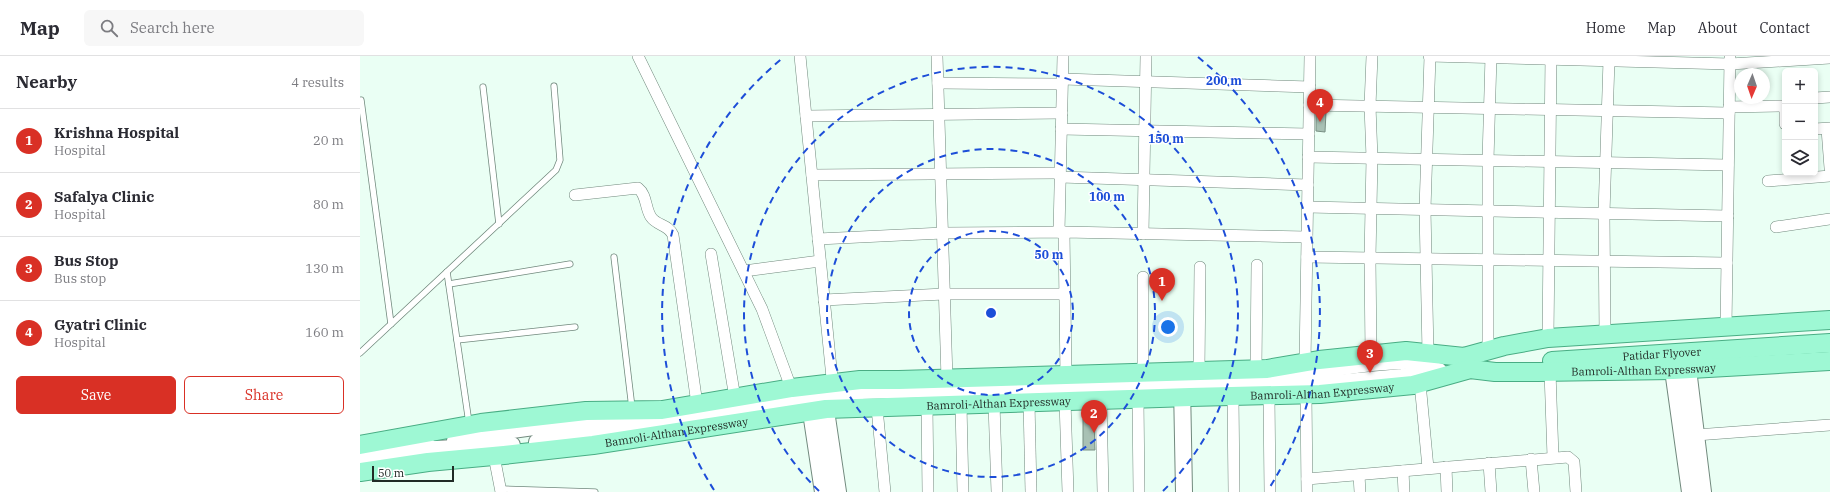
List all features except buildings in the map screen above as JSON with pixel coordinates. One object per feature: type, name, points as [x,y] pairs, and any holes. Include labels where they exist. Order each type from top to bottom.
[{"type":"main road","points":[[1544,355],[1605,335],[1830,320]]},
{"type":"main road","name":"Patidar Flyover","points":[[1495,372],[1516,363],[1544,355],[1830,330]]},
{"type":"main road","name":"Patidar Flyover","points":[[1467,363],[1496,348],[1544,355],[1830,343]]},
{"type":"main road","points":[[1264,382],[1305,363],[1371,355],[1406,352],[1428,354],[1467,363]]},
{"type":"main road","name":"Bamroli-Althan Expressway","points":[[1544,355],[1680,370],[1830,361]]},
{"type":"main road","points":[[1182,385],[1199,372],[1264,382],[1325,384],[1402,377],[1455,368],[1467,363]]},
{"type":"main road","name":"Bamroli-Althan Expressway","points":[[360,459],[418,450],[487,434],[590,422],[660,423],[815,397],[861,391],[1264,382],[1306,394],[1420,383],[1467,363],[1495,372]]},
{"type":"main road","points":[[1680,370],[1696,435],[1703,492]]},
{"type":"main road","points":[[1680,370],[1690,492]]},
{"type":"main road","points":[[360,445],[470,425],[586,411],[662,410],[735,398],[815,397],[860,380],[1143,373],[1182,385]]},
{"type":"main road","name":"Bamroli-Althan Expressway","points":[[360,472],[428,462],[593,445],[815,397],[877,408],[1138,398],[1182,385],[1233,396],[1264,382]]},
{"type":"main road","points":[[1182,385],[1184,492]]},
{"type":"main road","points":[[815,397],[823,492]]},
{"type":"main road","points":[[815,397],[838,492]]},
{"type":"street","points":[[638,56],[762,309],[815,397]]},
{"type":"street","points":[[800,56],[824,300],[815,397]]},
{"type":"street","points":[[937,56],[947,379]]},
{"type":"street","points":[[1063,56],[1060,175],[1065,294],[1066,376]]},
{"type":"street","points":[[1143,234],[1146,56]]},
{"type":"street","points":[[1305,363],[1310,56]]},
{"type":"street","points":[[1371,355],[1370,258],[1372,158],[1370,106],[1372,56]]},
{"type":"street","points":[[1428,354],[1425,209],[1430,56],[1781,62],[1830,58]]},
{"type":"street","points":[[1491,57],[1488,160],[1488,259],[1496,348]]},
{"type":"street","points":[[1551,58],[1548,260],[1544,355],[1553,458]]},
{"type":"street","points":[[1605,335],[1604,213],[1609,60]]},
{"type":"street","points":[[1726,327],[1730,60]]},
{"type":"street","points":[[938,83],[1146,81],[1310,87]]},
{"type":"street","points":[[1818,98],[1830,98]]},
{"type":"street","points":[[1309,105],[1608,111],[1729,110],[1782,106]]},
{"type":"street","points":[[806,116],[1062,113]]},
{"type":"street","points":[[1818,129],[1829,128],[1830,168]]},
{"type":"street","points":[[1062,129],[1309,134]]},
{"type":"street","points":[[1308,157],[1728,165]]},
{"type":"street","points":[[812,175],[941,173],[1060,175],[1143,180],[1308,185]]},
{"type":"street","points":[[1768,181],[1830,176]]},
{"type":"street","points":[[575,195],[638,188],[643,193],[651,218],[671,230],[673,235],[697,404]]},
{"type":"street","points":[[1307,207],[1728,216]]},
{"type":"street","points":[[1776,226],[1830,219]]},
{"type":"street","points":[[818,239],[942,233],[1062,232],[1307,238]]},
{"type":"street","points":[[711,254],[735,398]]},
{"type":"street","points":[[1306,257],[1727,263]]},
{"type":"street","points":[[744,271],[820,261]]},
{"type":"street","points":[[1257,265],[1270,492]]},
{"type":"street","points":[[1199,372],[1200,267]]},
{"type":"street","points":[[1143,276],[1143,373]]},
{"type":"street","points":[[824,300],[944,294],[1065,294]]},
{"type":"street","points":[[1420,383],[1428,468]]},
{"type":"street","points":[[1306,394],[1308,492]]},
{"type":"street","points":[[1233,396],[1234,492]]},
{"type":"street","points":[[1138,398],[1139,492]]},
{"type":"street","points":[[1101,400],[1103,492]]},
{"type":"street","points":[[1065,401],[1068,492]]},
{"type":"street","points":[[1028,402],[1031,492]]},
{"type":"street","points":[[994,404],[997,492]]},
{"type":"street","points":[[962,405],[963,492]]},
{"type":"street","points":[[927,406],[928,492]]},
{"type":"street","points":[[877,408],[885,492]]},
{"type":"street","points":[[1696,435],[1830,425]]},
{"type":"street","points":[[494,456],[501,490]]},
{"type":"street","points":[[1307,479],[1568,457],[1573,460],[1576,492]]},
{"type":"street","points":[[1531,459],[1534,492]]},
{"type":"street","points":[[1489,463],[1491,492]]},
{"type":"street","points":[[1446,467],[1448,492]]},
{"type":"street","points":[[1403,471],[1404,492]]},
{"type":"street","points":[[1359,474],[1360,492]]},
{"type":"lane","points":[[360,353],[556,170],[560,160],[554,86]]},
{"type":"lane","points":[[483,87],[499,224]]},
{"type":"lane","points":[[361,100],[391,324]]},
{"type":"lane","points":[[614,257],[633,410]]},
{"type":"lane","points":[[449,284],[570,264]]},
{"type":"lane","points":[[447,272],[470,425]]},
{"type":"lane","points":[[457,340],[575,327]]},
{"type":"lane","points":[[501,490],[595,492]]},
{"type":"place","name":"Gyatri Clinic","points":[[1320,122]]},
{"type":"place","name":"Krishna Hospital","points":[[1162,301]]},
{"type":"place","name":"Bus Stop","points":[[1370,373]]},
{"type":"place","name":"Safalya Clinic","points":[[1094,433]]}]
